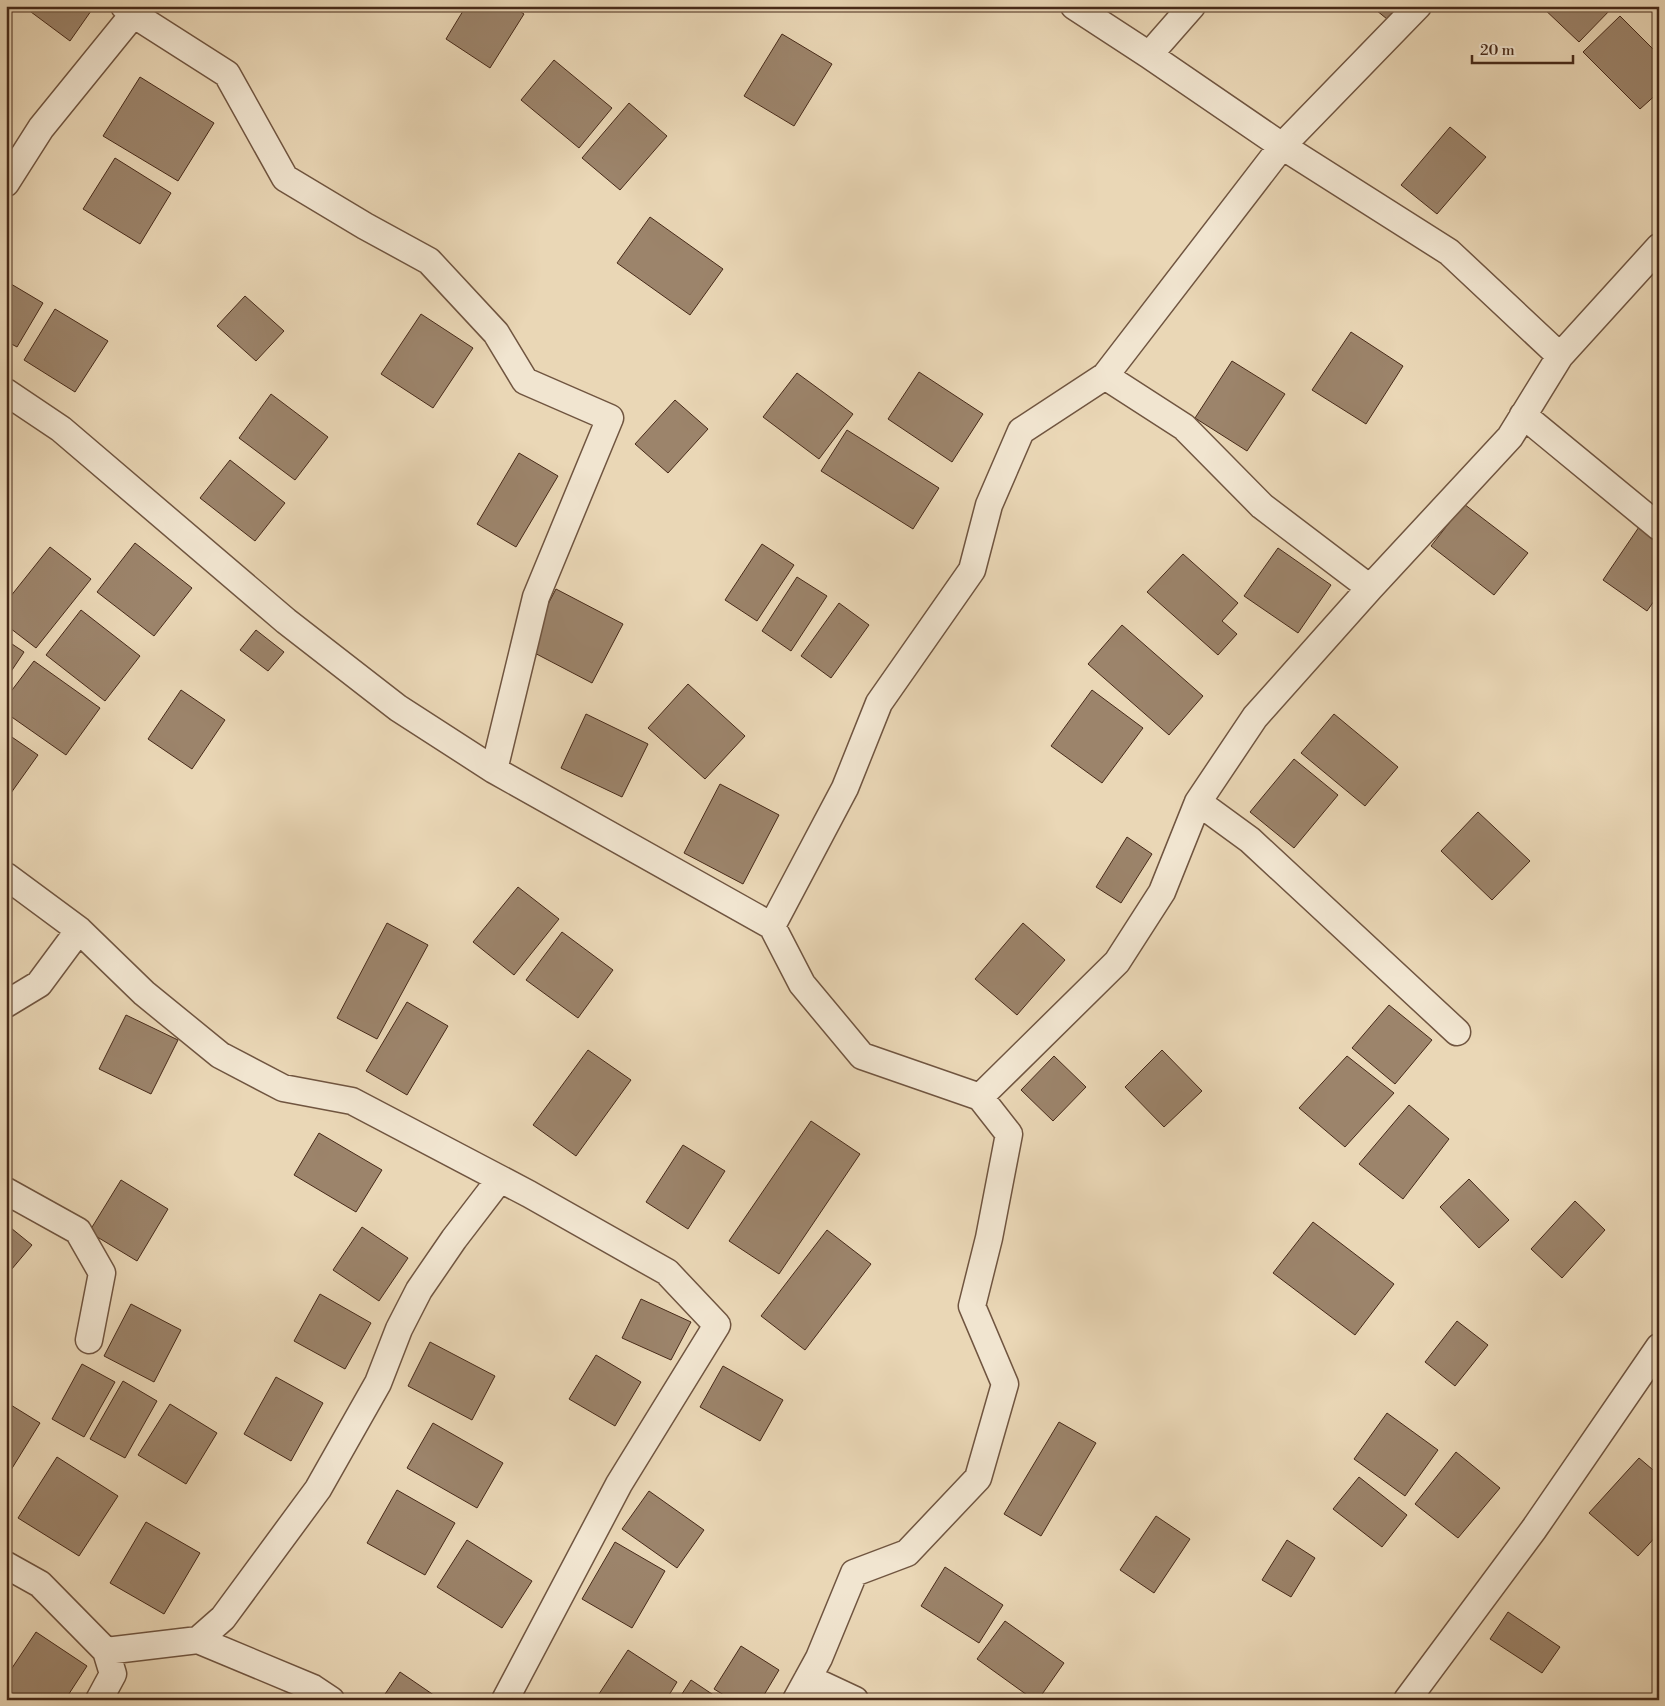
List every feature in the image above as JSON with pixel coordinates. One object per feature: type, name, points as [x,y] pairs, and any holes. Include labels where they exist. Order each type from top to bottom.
[{"type":"street","points":[[1074,6],[1282,146],[1449,252],[1560,356]]},
{"type":"street","points":[[1149,55],[1192,6]]},
{"type":"street","points":[[772,926],[845,788],[879,703],[972,570],[989,504],[1021,431],[1105,376],[1282,146],[1418,6]]},
{"type":"street","points":[[6,183],[41,128],[132,9],[228,74],[285,178],[365,226],[429,261],[496,333],[525,381],[610,418],[536,597],[494,770]]},
{"type":"street","points":[[980,1098],[1116,962],[1162,892],[1198,802],[1255,717],[1370,588],[1510,437],[1560,356],[1659,247]]},
{"type":"street","points":[[1105,376],[1184,427],[1262,506],[1370,588]]},
{"type":"street","points":[[6,392],[61,429],[286,621],[390,702],[494,770],[772,926],[802,984],[862,1056],[980,1098],[1009,1134],[989,1238],[972,1306],[1005,1384],[978,1478],[907,1553],[854,1573],[819,1658],[802,1689],[855,1700]]},
{"type":"street","points":[[1523,415],[1659,527]]},
{"type":"street","points":[[1198,802],[1250,840],[1458,1032]]},
{"type":"street","points":[[6,876],[79,930],[144,993],[220,1055],[283,1088],[352,1101],[529,1194],[667,1272],[717,1325],[619,1484],[505,1700]]},
{"type":"street","points":[[6,1004],[39,984],[79,930]]},
{"type":"street","points":[[198,1640],[223,1618],[318,1489],[378,1383],[399,1329],[419,1290],[454,1239],[500,1179]]},
{"type":"street","points":[[6,1191],[78,1231],[102,1273],[89,1340]]},
{"type":"street","points":[[1407,1700],[1534,1529],[1659,1347]]},
{"type":"street","points":[[6,1565],[40,1584],[106,1651],[113,1674],[99,1700]]},
{"type":"street","points":[[106,1651],[198,1640],[313,1688],[332,1700]]},
{"type":"building","points":[[30,6],[85,6],[91,11],[70,41],[27,9]]},
{"type":"building","points":[[466,6],[512,6],[524,14],[490,68],[446,39]]},
{"type":"building","points":[[1371,6],[1398,6],[1387,19]]},
{"type":"building","points":[[1541,6],[1614,6],[1579,42]]},
{"type":"building","points":[[1620,16],[1659,55],[1659,92],[1640,109],[1583,52]]},
{"type":"building","points":[[782,34],[832,64],[794,126],[744,96]]},
{"type":"building","points":[[554,60],[612,108],[579,148],[521,100]]},
{"type":"building","points":[[140,77],[214,123],[178,181],[103,136]]},
{"type":"building","points":[[629,103],[667,136],[620,190],[582,158]]},
{"type":"building","points":[[1659,119],[1659,130],[1653,125]]},
{"type":"building","points":[[1450,127],[1486,157],[1437,214],[1401,185]]},
{"type":"building","points":[[115,158],[171,193],[140,244],[83,209]]},
{"type":"building","points":[[650,217],[723,269],[690,315],[617,263]]},
{"type":"building","points":[[6,281],[43,303],[17,347],[6,341]]},
{"type":"building","points":[[245,296],[284,331],[256,361],[217,326]]},
{"type":"building","points":[[55,309],[108,341],[75,392],[24,360]]},
{"type":"building","points":[[421,314],[473,348],[433,408],[381,374]]},
{"type":"building","points":[[1351,332],[1403,366],[1366,424],[1312,390]]},
{"type":"building","points":[[1232,361],[1285,394],[1247,451],[1195,418]]},
{"type":"building","points":[[919,372],[983,414],[952,462],[888,419]]},
{"type":"building","points":[[797,373],[853,414],[819,459],[763,417]]},
{"type":"building","points":[[271,394],[328,437],[295,480],[239,438]]},
{"type":"building","points":[[675,400],[708,429],[668,473],[635,444]]},
{"type":"building","points":[[847,430],[939,488],[913,529],[821,471]]},
{"type":"building","points":[[519,453],[558,476],[516,547],[477,524]]},
{"type":"building","points":[[230,460],[285,503],[255,541],[200,498]]},
{"type":"building","points":[[1464,504],[1528,553],[1494,595],[1431,546]]},
{"type":"building","points":[[1639,527],[1659,541],[1659,594],[1647,611],[1603,580]]},
{"type":"building","points":[[135,543],[192,588],[154,636],[97,592]]},
{"type":"building","points":[[762,544],[794,565],[757,621],[725,600]]},
{"type":"building","points":[[50,547],[91,579],[36,648],[6,625],[6,602]]},
{"type":"building","points":[[1278,548],[1331,585],[1298,633],[1244,596]]},
{"type":"building","points":[[1183,554],[1238,603],[1222,621],[1237,634],[1218,655],[1147,592]]},
{"type":"building","points":[[797,577],[827,596],[791,651],[762,631]]},
{"type":"building","points":[[556,589],[623,624],[592,683],[525,648]]},
{"type":"building","points":[[839,603],[869,625],[831,678],[801,656]]},
{"type":"building","points":[[81,610],[140,656],[105,701],[46,655]]},
{"type":"building","points":[[1122,625],[1203,696],[1169,735],[1088,664]]},
{"type":"building","points":[[256,630],[284,652],[268,671],[240,650]]},
{"type":"building","points":[[6,640],[24,652],[6,679]]},
{"type":"building","points":[[34,661],[100,708],[66,755],[6,713],[6,698]]},
{"type":"building","points":[[688,684],[745,736],[705,779],[648,728]]},
{"type":"building","points":[[181,690],[225,720],[192,769],[148,739]]},
{"type":"building","points":[[1092,690],[1143,728],[1102,783],[1051,746]]},
{"type":"building","points":[[586,714],[648,744],[622,797],[561,768]]},
{"type":"building","points":[[1334,714],[1398,767],[1365,806],[1301,753]]},
{"type":"building","points":[[6,733],[38,755],[6,800]]},
{"type":"building","points":[[1294,759],[1338,795],[1294,848],[1250,812]]},
{"type":"building","points":[[720,784],[779,815],[743,884],[684,853]]},
{"type":"building","points":[[1478,812],[1530,861],[1492,900],[1441,851]]},
{"type":"building","points":[[1127,837],[1152,854],[1121,903],[1096,887]]},
{"type":"building","points":[[518,887],[559,919],[514,975],[473,942]]},
{"type":"building","points":[[387,923],[428,945],[377,1039],[337,1018]]},
{"type":"building","points":[[1023,923],[1065,960],[1017,1015],[975,979]]},
{"type":"building","points":[[562,932],[613,970],[578,1018],[526,980]]},
{"type":"building","points":[[407,1002],[448,1026],[407,1095],[366,1071]]},
{"type":"building","points":[[1389,1005],[1432,1040],[1395,1084],[1352,1048]]},
{"type":"building","points":[[126,1015],[178,1040],[151,1094],[99,1069]]},
{"type":"building","points":[[588,1050],[631,1080],[576,1156],[533,1125]]},
{"type":"building","points":[[1162,1050],[1202,1091],[1164,1127],[1125,1087]]},
{"type":"building","points":[[1054,1056],[1086,1087],[1053,1121],[1021,1090]]},
{"type":"building","points":[[1347,1056],[1394,1093],[1345,1147],[1299,1108]]},
{"type":"building","points":[[1409,1105],[1449,1139],[1403,1199],[1359,1164]]},
{"type":"building","points":[[811,1121],[860,1154],[779,1274],[729,1241]]},
{"type":"building","points":[[319,1133],[382,1170],[356,1212],[294,1175]]},
{"type":"building","points":[[683,1145],[725,1171],[688,1229],[646,1202]]},
{"type":"building","points":[[1469,1179],[1509,1220],[1479,1248],[1440,1207]]},
{"type":"building","points":[[121,1180],[168,1209],[137,1261],[89,1232]]},
{"type":"building","points":[[1575,1201],[1605,1230],[1562,1278],[1531,1249]]},
{"type":"building","points":[[1313,1222],[1394,1284],[1355,1335],[1273,1273]]},
{"type":"building","points":[[6,1224],[32,1245],[6,1276]]},
{"type":"building","points":[[362,1227],[408,1258],[379,1301],[333,1270]]},
{"type":"building","points":[[827,1230],[871,1264],[805,1350],[761,1316]]},
{"type":"building","points":[[320,1294],[371,1323],[345,1369],[294,1341]]},
{"type":"building","points":[[641,1299],[691,1322],[671,1360],[622,1338]]},
{"type":"building","points":[[131,1304],[181,1330],[154,1382],[104,1356]]},
{"type":"building","points":[[1457,1321],[1488,1345],[1455,1386],[1425,1362]]},
{"type":"building","points":[[430,1342],[495,1376],[472,1420],[408,1386]]},
{"type":"building","points":[[596,1355],[641,1382],[615,1426],[569,1399]]},
{"type":"building","points":[[82,1364],[115,1382],[84,1437],[52,1419]]},
{"type":"building","points":[[723,1366],[783,1400],[760,1441],[700,1407]]},
{"type":"building","points":[[276,1377],[323,1403],[291,1461],[244,1434]]},
{"type":"building","points":[[123,1381],[157,1401],[125,1458],[90,1439]]},
{"type":"building","points":[[6,1402],[40,1423],[6,1478]]},
{"type":"building","points":[[170,1404],[217,1433],[186,1484],[138,1455]]},
{"type":"building","points":[[1387,1413],[1438,1450],[1405,1496],[1354,1459]]},
{"type":"building","points":[[1059,1422],[1096,1443],[1041,1536],[1004,1514]]},
{"type":"building","points":[[433,1423],[503,1463],[477,1508],[407,1468]]},
{"type":"building","points":[[1456,1452],[1500,1488],[1458,1538],[1415,1504]]},
{"type":"building","points":[[57,1457],[118,1496],[79,1556],[18,1518]]},
{"type":"building","points":[[1639,1458],[1659,1475],[1659,1533],[1638,1556],[1589,1513]]},
{"type":"building","points":[[1359,1477],[1407,1515],[1382,1547],[1333,1509]]},
{"type":"building","points":[[397,1490],[455,1523],[425,1575],[367,1543]]},
{"type":"building","points":[[649,1491],[704,1530],[677,1568],[622,1529]]},
{"type":"building","points":[[1156,1516],[1190,1539],[1154,1593],[1120,1570]]},
{"type":"building","points":[[146,1522],[200,1553],[164,1614],[110,1583]]},
{"type":"building","points":[[467,1540],[532,1581],[502,1628],[437,1587]]},
{"type":"building","points":[[1287,1540],[1315,1558],[1291,1597],[1262,1580]]},
{"type":"building","points":[[615,1542],[665,1571],[632,1628],[582,1599]]},
{"type":"building","points":[[945,1567],[1003,1605],[979,1643],[921,1606]]},
{"type":"building","points":[[1508,1612],[1560,1647],[1542,1673],[1490,1639]]},
{"type":"building","points":[[1005,1621],[1064,1663],[1038,1700],[1034,1700],[977,1659]]},
{"type":"building","points":[[36,1632],[87,1666],[65,1700],[18,1700],[6,1692],[6,1677]]},
{"type":"building","points":[[741,1646],[779,1670],[761,1700],[732,1700],[714,1689]]},
{"type":"building","points":[[628,1650],[677,1682],[666,1700],[600,1700],[597,1697]]},
{"type":"building","points":[[400,1672],[441,1700],[381,1700]]},
{"type":"building","points":[[691,1680],[721,1700],[678,1700]]}]
